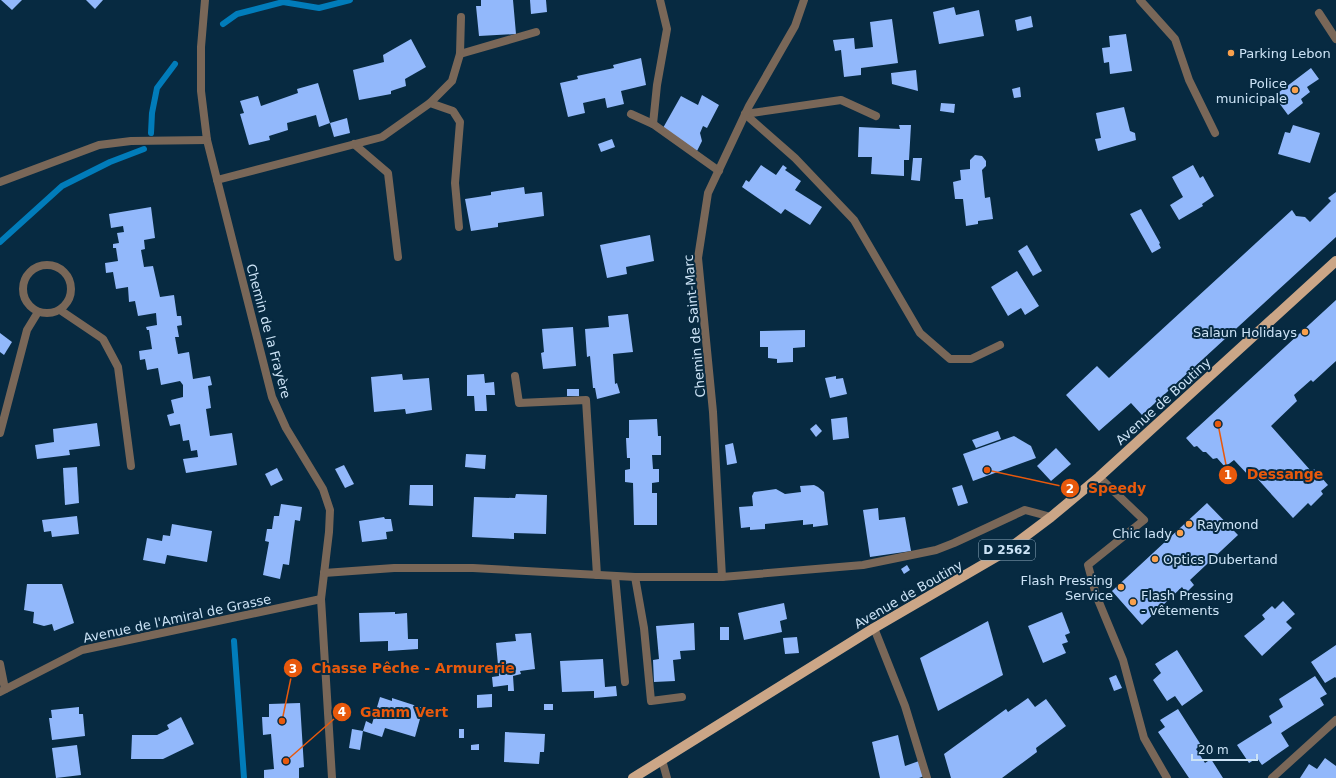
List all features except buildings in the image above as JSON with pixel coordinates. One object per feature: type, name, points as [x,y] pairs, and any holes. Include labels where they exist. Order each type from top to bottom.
[{"type":"main road","name":"Avenue de Boutiny","points":[[633,778],[874,628],[1003,553],[1051,517],[1100,477],[1336,261]]},
{"type":"street","name":"Chemin de la Frayère","points":[[205,0],[201,47],[201,91],[207,140],[272,397],[286,428],[323,489],[330,510],[329,532],[321,599],[332,778]]},
{"type":"street","points":[[653,124],[657,85],[667,29],[660,0]]},
{"type":"street","name":"Chemin de Saint-Marc","points":[[722,577],[713,412],[698,258],[708,193],[745,114],[795,26],[804,0]]},
{"type":"street","points":[[1140,0],[1175,39],[1189,80],[1215,133]]},
{"type":"street","points":[[1319,13],[1336,39]]},
{"type":"street","points":[[218,180],[382,137],[430,103],[452,81],[460,54],[461,17]]},
{"type":"street","points":[[460,54],[536,32]]},
{"type":"street","points":[[745,114],[841,100],[876,116]]},
{"type":"street","points":[[430,103],[453,111],[460,122],[455,183],[459,227]]},
{"type":"street","points":[[631,114],[653,124],[719,170]]},
{"type":"street","points":[[745,114],[795,158],[854,220],[920,332],[944,354],[950,359],[971,359],[1000,345]]},
{"type":"street","points":[[0,182],[99,144],[131,141],[207,140]]},
{"type":"street","points":[[354,144],[388,173],[398,257]]},
{"type":"street","points":[[52,265],[65,273],[70,282],[71,291],[66,304],[60,310],[46,314],[38,312],[30,307],[24,299],[22,288],[26,276],[39,266],[52,265]]},
{"type":"street","points":[[60,310],[103,339],[118,367],[131,466]]},
{"type":"street","points":[[0,433],[27,330],[38,312]]},
{"type":"street","points":[[515,376],[519,403],[586,400],[597,575]]},
{"type":"street","points":[[1100,477],[1144,520],[1088,565],[1096,595],[1123,660],[1144,738],[1166,778]]},
{"type":"street","points":[[324,573],[394,568],[473,568],[635,577],[722,577],[863,565],[936,550],[1025,510],[1051,517]]},
{"type":"street","points":[[614,576],[625,682]]},
{"type":"street","points":[[635,577],[644,628],[651,701],[682,697]]},
{"type":"street","name":"Avenue de l'Amiral de Grasse","points":[[2,691],[82,650],[321,599]]},
{"type":"street","points":[[874,628],[905,706],[927,778]]},
{"type":"street","points":[[0,664],[2,691]]},
{"type":"street","points":[[1272,778],[1336,720]]},
{"type":"street","points":[[662,760],[667,778]]},
{"type":"waterway","points":[[223,24],[237,14],[283,2],[319,8],[350,0]]},
{"type":"waterway","points":[[151,133],[152,113],[157,88],[175,64]]},
{"type":"waterway","points":[[0,242],[62,186],[110,162],[144,149]]},
{"type":"waterway","points":[[234,641],[244,778]]},
{"type":"place","name":"Parking Lebon","points":[[1231,53]]},
{"type":"place","name":"Police municipale","points":[[1295,90]]},
{"type":"place","name":"Salaun Holidays","points":[[1305,332]]},
{"type":"place","name":"Dessange","points":[[1218,424]]},
{"type":"place","name":"Speedy","points":[[987,470]]},
{"type":"place","name":"Raymond","points":[[1189,524]]},
{"type":"place","name":"Chic lady","points":[[1180,533]]},
{"type":"place","name":"Optics Dubertand","points":[[1155,559]]},
{"type":"place","name":"Flash Pressing Service","points":[[1121,587]]},
{"type":"place","name":"Flash Pressing - vêtements","points":[[1133,602]]},
{"type":"place","name":"Chasse Pêche - Armurerie","points":[[282,721]]},
{"type":"place","name":"Gamm Vert","points":[[286,761]]}]
